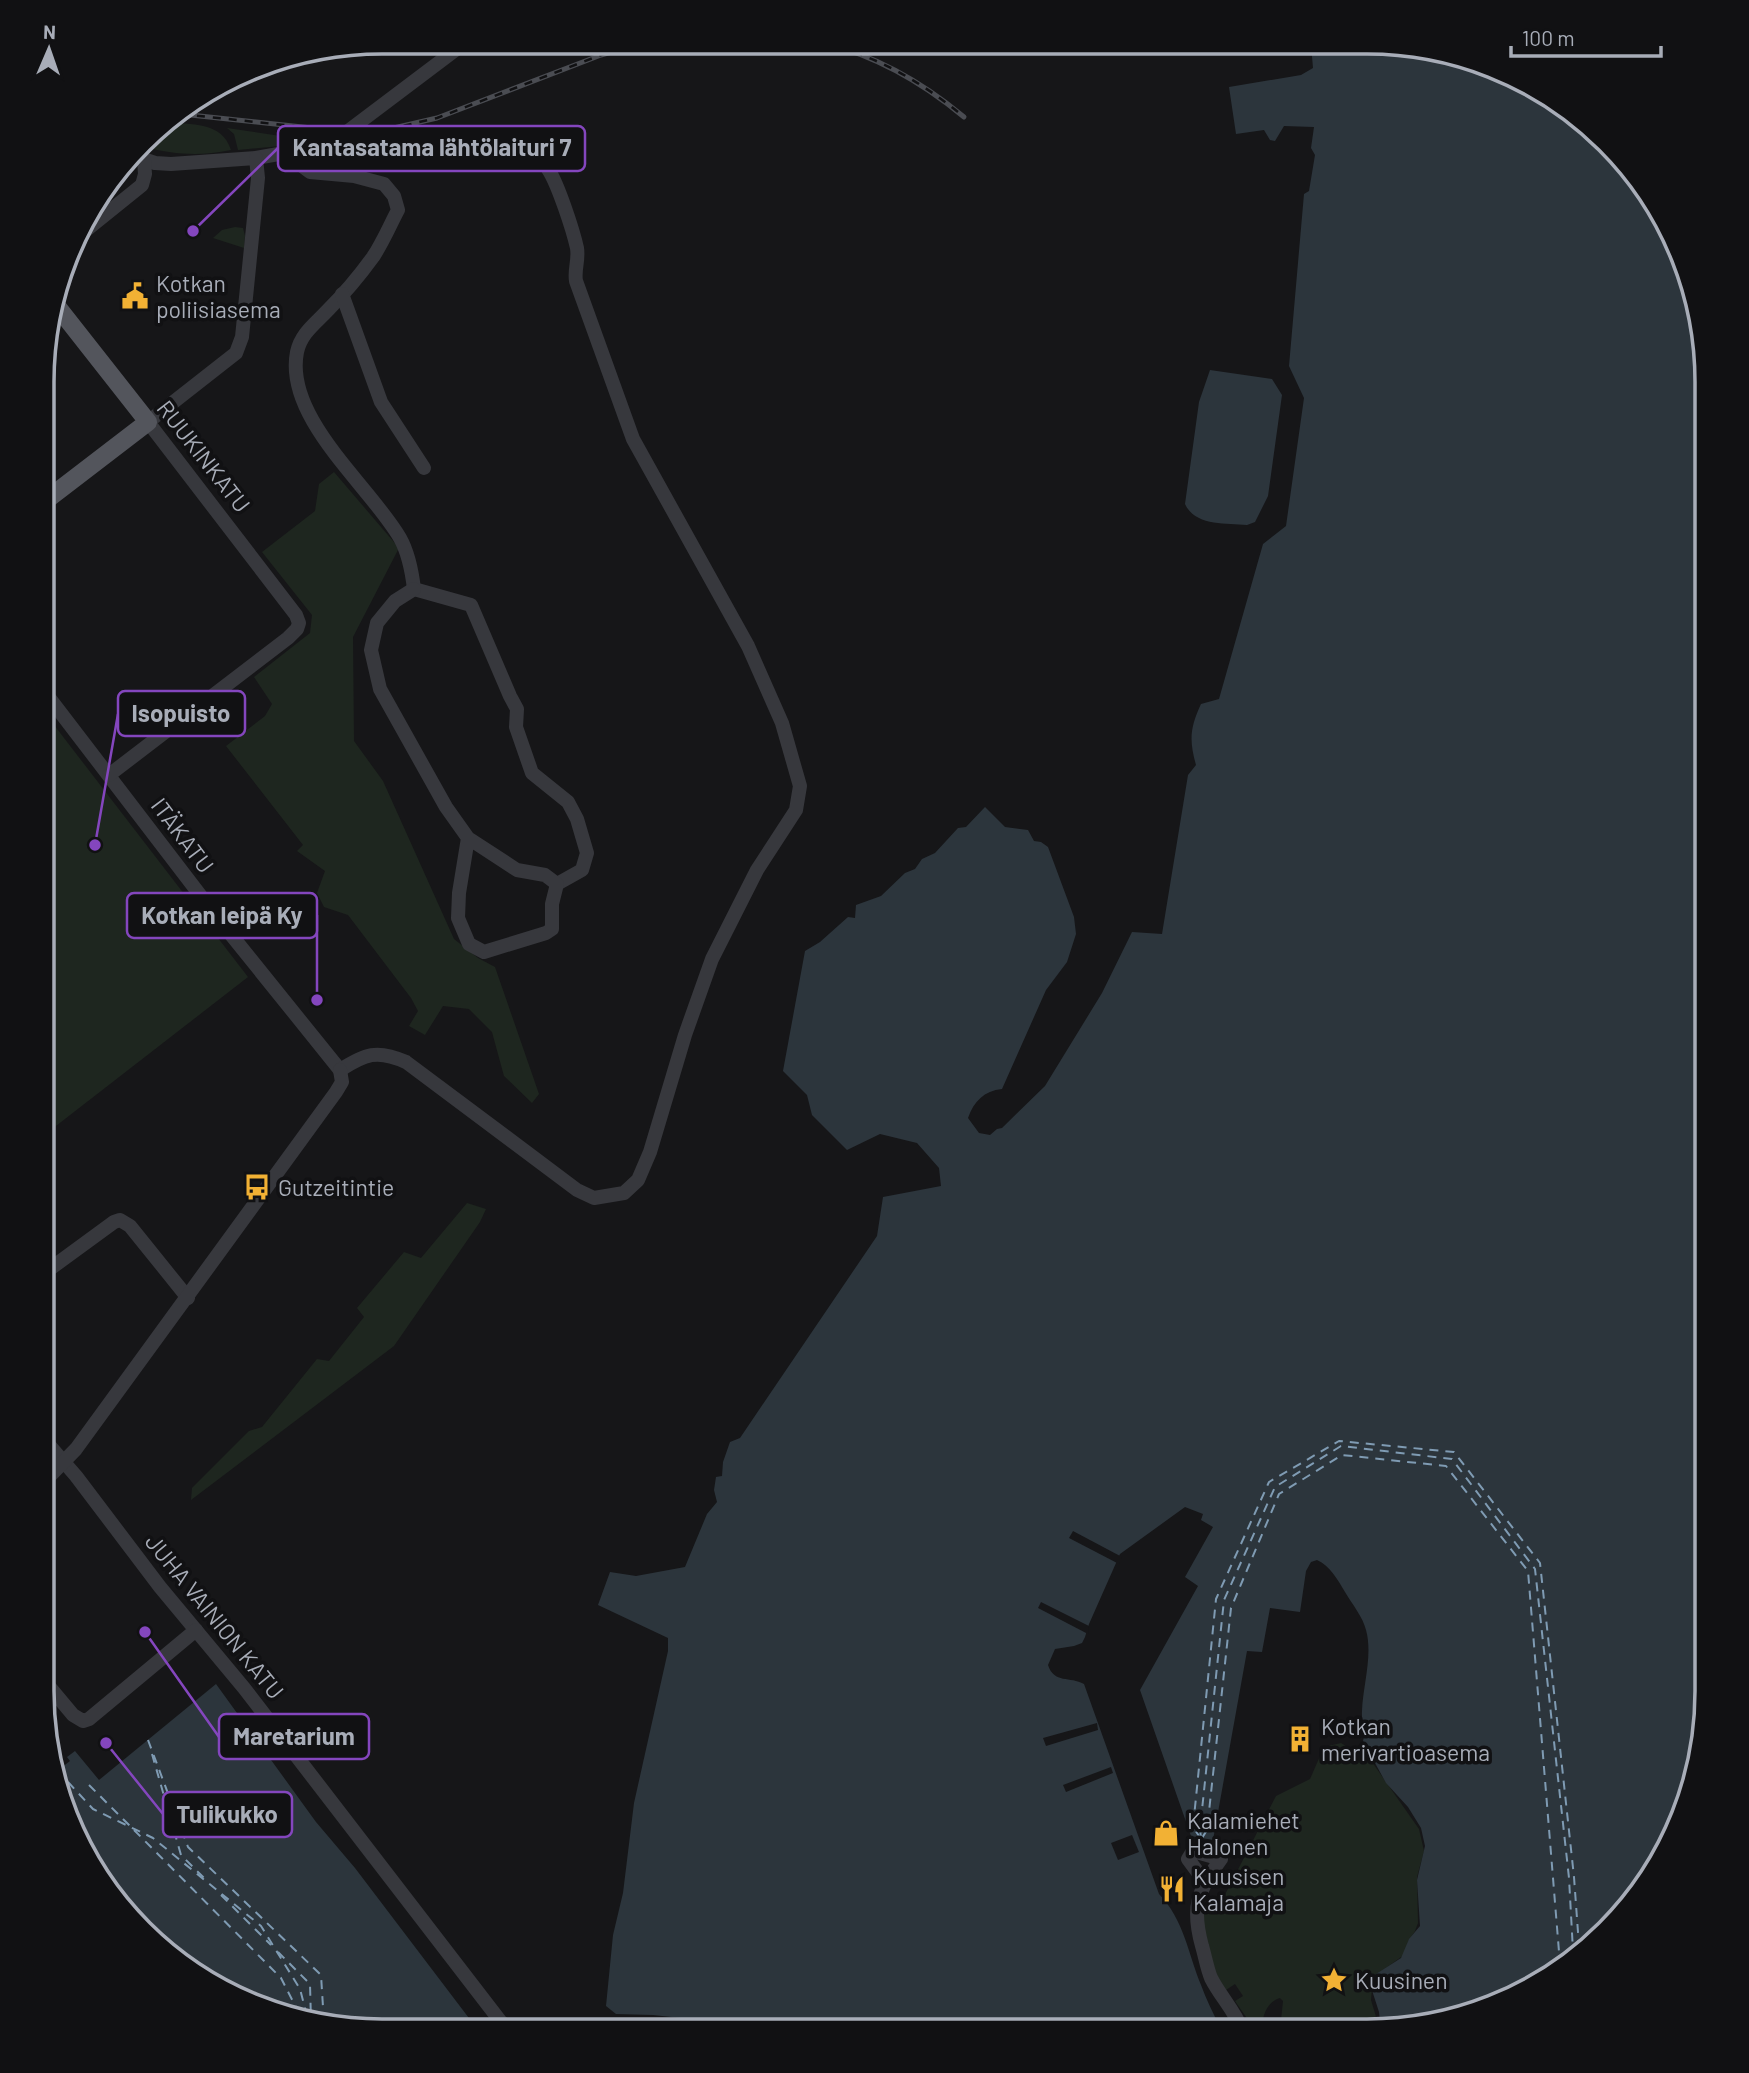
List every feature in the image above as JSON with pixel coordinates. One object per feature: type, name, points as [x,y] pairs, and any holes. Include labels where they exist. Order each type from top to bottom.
[{"type":"main road","name":"RUUKINKATU","points":[[62,313],[148,422]]},
{"type":"main road","points":[[54,494],[148,422]]},
{"type":"street","points":[[142,159],[171,164],[256,158],[300,151],[335,140],[450,54]]},
{"type":"street","points":[[300,151],[302,166],[310,172],[354,176],[384,184],[394,196],[398,209],[373,256],[306,332],[297,352],[297,380],[306,406],[324,439],[401,539],[412,569],[414,589]]},
{"type":"street","points":[[54,1472],[76,1450],[336,1092],[342,1082],[340,1070],[366,1056],[377,1054],[406,1062],[577,1190],[594,1198],[625,1194],[638,1180],[650,1152],[680,1048],[712,959],[757,870],[796,810],[800,786],[782,723],[748,646],[633,439],[576,281],[574,271],[578,258],[577,247],[558,191],[550,171],[534,152]]},
{"type":"street","points":[[148,422],[236,353],[242,337],[258,178],[256,158]]},
{"type":"street","points":[[96,222],[142,185],[145,174],[140,161]]},
{"type":"street","points":[[342,294],[381,402],[424,468]]},
{"type":"street","name":"RUUKINKATU","points":[[109,775],[288,638],[299,623],[296,615],[148,422]]},
{"type":"street","points":[[468,838],[459,893],[458,918],[469,944],[484,952],[552,929],[552,904],[557,884],[582,870],[587,853],[577,819],[568,802],[532,773],[516,727],[517,709],[471,605],[414,589],[395,601],[377,623],[371,650],[380,688],[446,807],[468,838],[517,870],[545,875],[557,884]]},
{"type":"street","name":"ITÄKATU","points":[[54,704],[236,942],[340,1070]]},
{"type":"street","points":[[54,1266],[120,1220],[130,1226],[188,1298]]},
{"type":"street","name":"JUHA VAINION KATU","points":[[54,1451],[251,1697],[499,2019]]},
{"type":"street","points":[[54,1692],[73,1715],[83,1721],[89,1719],[196,1630]]},
{"type":"street","points":[[1205,1882],[1195,1912],[1196,1925],[1212,1978],[1237,2019]]},
{"type":"shaded area","points":[[1312,54],[1409,57],[1452,65],[1492,79],[1531,98],[1566,122],[1599,150],[1627,183],[1661,237],[1684,297],[1692,340],[1695,382],[1695,1691],[1692,1733],[1684,1776],[1670,1816],[1651,1855],[1627,1890],[1599,1923],[1549,1963],[1512,1985],[1452,2008],[1380,2018],[1370,1984],[1376,1974],[1401,1958],[1409,1939],[1420,1926],[1417,1880],[1425,1846],[1421,1828],[1408,1807],[1386,1783],[1363,1741],[1365,1731],[1362,1711],[1368,1650],[1365,1625],[1336,1578],[1317,1560],[1311,1562],[1306,1571],[1300,1612],[1270,1608],[1262,1652],[1247,1651],[1213,1840],[1191,1836],[1140,1690],[1198,1586],[1185,1577],[1213,1527],[1201,1520],[1203,1514],[1185,1507],[1120,1554],[1082,1643],[1055,1649],[1048,1665],[1054,1675],[1084,1684],[1159,1894],[1180,1926],[1216,2019],[690,2019],[616,2014],[606,2006],[613,1935],[623,1893],[634,1803],[668,1651],[668,1638],[598,1605],[610,1572],[636,1576],[685,1567],[707,1514],[717,1502],[714,1490],[716,1477],[722,1476],[723,1462],[730,1442],[740,1438],[877,1236],[883,1197],[941,1186],[939,1168],[917,1143],[880,1134],[847,1150],[812,1115],[807,1095],[783,1071],[805,951],[820,942],[848,917],[855,918],[856,905],[881,896],[905,873],[915,869],[922,859],[935,853],[958,828],[966,827],[985,807],[1005,827],[1028,830],[1034,841],[1048,847],[1074,917],[1076,934],[1067,962],[1046,990],[1002,1089],[985,1095],[970,1112],[968,1118],[979,1133],[990,1135],[1002,1128],[1045,1086],[1102,993],[1132,932],[1162,934],[1188,775],[1196,765],[1192,748],[1195,720],[1201,704],[1219,699],[1263,544],[1286,526],[1304,398],[1289,366],[1304,194],[1309,191],[1315,155],[1311,148],[1314,127],[1284,126],[1275,141],[1270,140],[1264,130],[1236,134],[1229,87],[1301,75],[1313,68]]},
{"type":"shaded area","points":[[181,124],[213,129],[227,141],[231,150],[186,154],[152,149]]},
{"type":"shaded area","points":[[227,128],[307,140],[291,145],[238,150],[234,134]]},
{"type":"shaded area","points":[[243,228],[244,248],[213,238],[222,230]]},
{"type":"shaded area","points":[[1210,370],[1272,379],[1282,395],[1268,496],[1255,522],[1247,525],[1203,520],[1185,504],[1199,402]]},
{"type":"shaded area","points":[[334,472],[399,548],[353,637],[354,741],[383,781],[454,939],[478,958],[495,967],[539,1094],[532,1103],[504,1076],[492,1032],[469,1009],[443,1006],[425,1035],[409,1026],[418,1011],[411,998],[348,915],[324,907],[317,893],[325,871],[297,851],[303,845],[226,746],[265,716],[272,704],[254,677],[310,633],[312,615],[262,552],[315,511],[319,484]]},
{"type":"shaded area","points":[[54,725],[248,977],[54,1127]]},
{"type":"shaded area","points":[[467,1203],[486,1209],[480,1222],[394,1346],[191,1500],[192,1488],[249,1431],[262,1427],[317,1359],[329,1361],[364,1317],[357,1308],[404,1252],[421,1258]]},
{"type":"shaded area","points":[[216,1684],[316,1822],[355,1868],[470,2019],[340,2016],[297,2008],[257,1994],[218,1975],[183,1951],[150,1923],[122,1890],[98,1855],[79,1816],[65,1776],[63,1766],[70,1761],[67,1757],[75,1751],[99,1780]]},
{"type":"shaded area","points":[[1341,1743],[1372,1762],[1419,1829],[1424,1851],[1417,1877],[1418,1923],[1404,1955],[1373,1977],[1371,2000],[1377,2019],[1281,2019],[1283,2001],[1280,1998],[1271,2003],[1263,2019],[1247,2019],[1235,2001],[1243,1996],[1235,1984],[1226,1990],[1215,1974],[1200,1922],[1205,1905],[1217,1910],[1276,1796],[1310,1779],[1324,1747]]},
{"type":"pier","points":[[1073,1531],[1122,1557],[1119,1564],[1069,1538]]},
{"type":"pier","points":[[1041,1602],[1089,1626],[1088,1634],[1038,1608]]},
{"type":"pier","points":[[1097,1723],[1098,1730],[1046,1746],[1043,1738]]},
{"type":"pier","points":[[1111,1767],[1113,1773],[1066,1792],[1063,1785]]},
{"type":"pier","points":[[1132,1835],[1139,1852],[1118,1860],[1111,1843]]},
{"type":"ferry route","points":[[1201,1839],[1193,1827],[1216,1599],[1269,1482],[1339,1441],[1454,1452],[1540,1563],[1579,1941]]},
{"type":"ferry route","points":[[1201,1838],[1224,1600],[1275,1487],[1341,1446],[1452,1459],[1535,1569],[1569,1878],[1573,1945]]},
{"type":"ferry route","points":[[1202,1838],[1207,1830],[1231,1608],[1279,1494],[1342,1455],[1446,1466],[1528,1571],[1559,1956]]},
{"type":"ferry route","points":[[148,1740],[188,1847],[321,1975],[323,2013]]},
{"type":"ferry route","points":[[152,1754],[181,1855],[204,1878]]},
{"type":"ferry route","points":[[68,1782],[93,1809],[153,1838],[261,1926],[300,1989],[305,2010]]},
{"type":"ferry route","points":[[89,1785],[130,1826]]},
{"type":"ferry route","points":[[134,1830],[281,1978],[296,2008]]},
{"type":"ferry route","points":[[221,1895],[271,1945]]},
{"type":"ferry route","points":[[278,1952],[310,1984],[311,2011]]},
{"type":"railway","points":[[193,115],[321,129],[385,130],[437,118],[604,54]]},
{"type":"railway","points":[[859,54],[932,92],[964,117]]},
{"type":"railway","points":[[328,138],[365,145]]},
{"type":"place","name":"Kantasatama lähtölaituri 7","points":[[193,231]]},
{"type":"place","name":"Kotkan poliisiasema","points":[[135,296]]},
{"type":"place","name":"Isopuisto","points":[[95,845]]},
{"type":"place","name":"Kotkan leipä Ky","points":[[317,1000]]},
{"type":"place","name":"Gutzeitintie","points":[[257,1187]]},
{"type":"place","name":"Maretarium","points":[[145,1632]]},
{"type":"place","name":"Kotkan merivartioasema","points":[[1300,1739]]},
{"type":"place","name":"Tulikukko","points":[[106,1743]]},
{"type":"place","name":"Kalamiehet Halonen","points":[[1166,1833]]},
{"type":"place","name":"Kuusisen Kalamaja","points":[[1172,1889]]},
{"type":"place","name":"Kuusinen","points":[[1334,1980]]}]
